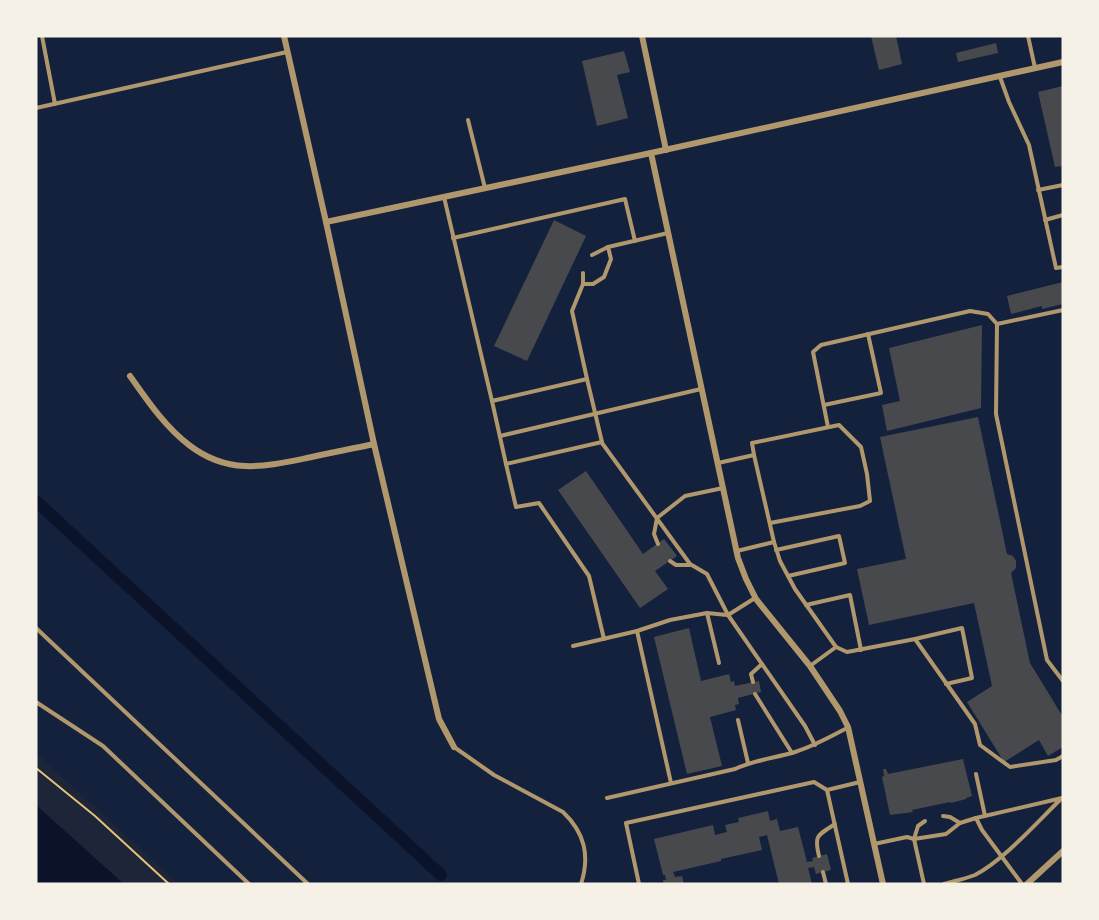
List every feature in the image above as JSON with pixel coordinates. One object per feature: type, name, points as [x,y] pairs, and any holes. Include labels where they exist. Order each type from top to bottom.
[{"type":"street","points":[[284,36],[374,444],[440,719],[454,747]]},
{"type":"street","points":[[642,36],[666,150]]},
{"type":"street","points":[[326,222],[1063,62]]},
{"type":"street","points":[[651,153],[737,551],[755,598],[810,666],[848,727],[883,884]]},
{"type":"street","points":[[130,376],[157,413],[187,444],[224,463],[249,467],[268,466],[374,444]]},
{"type":"street","points":[[1027,884],[1063,851]]},
{"type":"lane","points":[[42,36],[55,104]]},
{"type":"lane","points":[[1029,36],[1035,68]]},
{"type":"lane","points":[[36,108],[288,51]]},
{"type":"lane","points":[[1000,76],[1029,145],[1056,268],[1063,267]]},
{"type":"lane","points":[[468,120],[486,188]]},
{"type":"lane","points":[[1038,190],[1063,185]]},
{"type":"lane","points":[[444,197],[516,507],[539,502],[589,576],[604,639]]},
{"type":"lane","points":[[453,238],[626,199],[635,241]]},
{"type":"lane","points":[[1045,220],[1063,215]]},
{"type":"lane","points":[[592,255],[608,246],[668,233]]},
{"type":"lane","points":[[583,284],[593,284],[604,277],[611,259],[608,246]]},
{"type":"lane","points":[[583,273],[583,284],[572,311],[602,442],[690,564],[707,574],[728,615],[805,726],[815,745]]},
{"type":"lane","points":[[997,324],[1063,310]]},
{"type":"lane","points":[[828,427],[813,352],[821,345],[970,311],[988,314],[997,324],[996,414],[1047,660],[1063,681]]},
{"type":"lane","points":[[824,405],[881,393],[868,334]]},
{"type":"lane","points":[[492,401],[587,379]]},
{"type":"lane","points":[[500,435],[702,389]]},
{"type":"lane","points":[[770,523],[860,506],[870,501],[861,447],[839,425],[752,443],[774,542],[780,561],[836,647],[847,652],[962,628],[972,678],[946,684]]},
{"type":"lane","points":[[506,464],[602,442]]},
{"type":"lane","points":[[718,463],[754,455]]},
{"type":"lane","points":[[658,544],[654,534],[657,518],[685,496],[723,488]]},
{"type":"lane","points":[[776,550],[839,536],[845,563],[788,576]]},
{"type":"lane","points":[[737,551],[774,542]]},
{"type":"lane","points":[[670,561],[676,566],[690,564]]},
{"type":"lane","points":[[806,604],[850,595],[861,650]]},
{"type":"lane","points":[[573,646],[637,631],[670,620],[707,613],[728,615],[755,598]]},
{"type":"lane","points":[[707,613],[719,663]]},
{"type":"lane","points":[[36,628],[309,884]]},
{"type":"lane","points":[[637,631],[671,783]]},
{"type":"lane","points":[[915,639],[975,724],[980,745],[1010,767],[1056,760],[1063,756]]},
{"type":"lane","points":[[810,666],[836,647]]},
{"type":"lane","points":[[753,682],[751,674],[762,664]]},
{"type":"lane","points":[[755,694],[792,753]]},
{"type":"lane","points":[[36,702],[103,746],[249,884]]},
{"type":"lane","points":[[738,720],[748,763]]},
{"type":"lane","points":[[608,798],[735,769],[748,763],[792,753],[815,745],[848,727]]},
{"type":"lane","points":[[454,747],[494,775],[562,812],[572,821],[582,837],[585,856],[585,871],[581,884]]},
{"type":"lane","points":[[976,774],[985,816]]},
{"type":"lane","points":[[639,884],[626,823],[814,782],[827,790],[848,884]]},
{"type":"lane","points":[[827,790],[860,782]]},
{"type":"lane","points":[[874,844],[907,837],[914,839],[946,834],[960,823],[976,818],[1062,798],[1002,856],[974,875],[944,884]]},
{"type":"lane","points":[[943,816],[960,823]]},
{"type":"lane","points":[[976,818],[982,830],[1022,884]]},
{"type":"lane","points":[[924,884],[914,839],[918,826],[925,821]]},
{"type":"lane","points":[[819,856],[816,842],[819,835],[835,824]]},
{"type":"lane","points":[[823,872],[826,884]]},
{"type":"path","points":[[36,768],[95,816],[169,884]]},
{"type":"shaded area","points":[[36,753],[179,884],[36,884]]},
{"type":"shaded area","points":[[36,805],[124,884],[36,884]]},
{"type":"building","points":[[871,36],[896,36],[902,64],[879,70]]},
{"type":"building","points":[[996,43],[998,53],[958,62],[956,53]]},
{"type":"building","points":[[624,51],[630,72],[617,75],[628,118],[597,126],[582,61]]},
{"type":"building","points":[[1063,86],[1063,166],[1055,167],[1038,92]]},
{"type":"building","points":[[554,220],[586,236],[527,361],[494,346]]},
{"type":"building","points":[[1063,282],[1063,304],[1042,309],[1042,306],[1011,314],[1007,296]]},
{"type":"building","points":[[982,325],[981,408],[887,431],[882,405],[900,401],[889,348]]},
{"type":"building","points":[[978,417],[1007,554],[1013,556],[1016,561],[1016,568],[1011,573],[1030,663],[1063,717],[1063,747],[1048,756],[1039,740],[1004,762],[967,702],[992,686],[974,603],[869,625],[857,569],[906,559],[880,437]]},
{"type":"building","points":[[586,471],[643,554],[664,539],[677,556],[655,571],[668,589],[640,608],[558,490]]},
{"type":"building","points":[[689,628],[701,681],[729,674],[735,686],[759,681],[761,692],[738,698],[739,704],[735,705],[736,710],[710,717],[722,766],[687,774],[654,637]]},
{"type":"building","points":[[963,759],[972,796],[951,803],[912,810],[913,812],[890,815],[882,777],[884,776],[883,769],[886,769],[888,774]]},
{"type":"building","points":[[768,811],[770,821],[777,819],[780,831],[798,827],[807,862],[813,861],[812,858],[827,854],[831,870],[816,874],[814,867],[808,868],[812,884],[779,884],[767,835],[759,837],[762,850],[673,872],[675,877],[682,876],[684,884],[664,884],[665,875],[663,875],[654,839],[713,825],[715,835],[727,832],[725,825],[739,822],[738,818]]},
{"type":"waterway","points":[[36,501],[441,875]]}]
